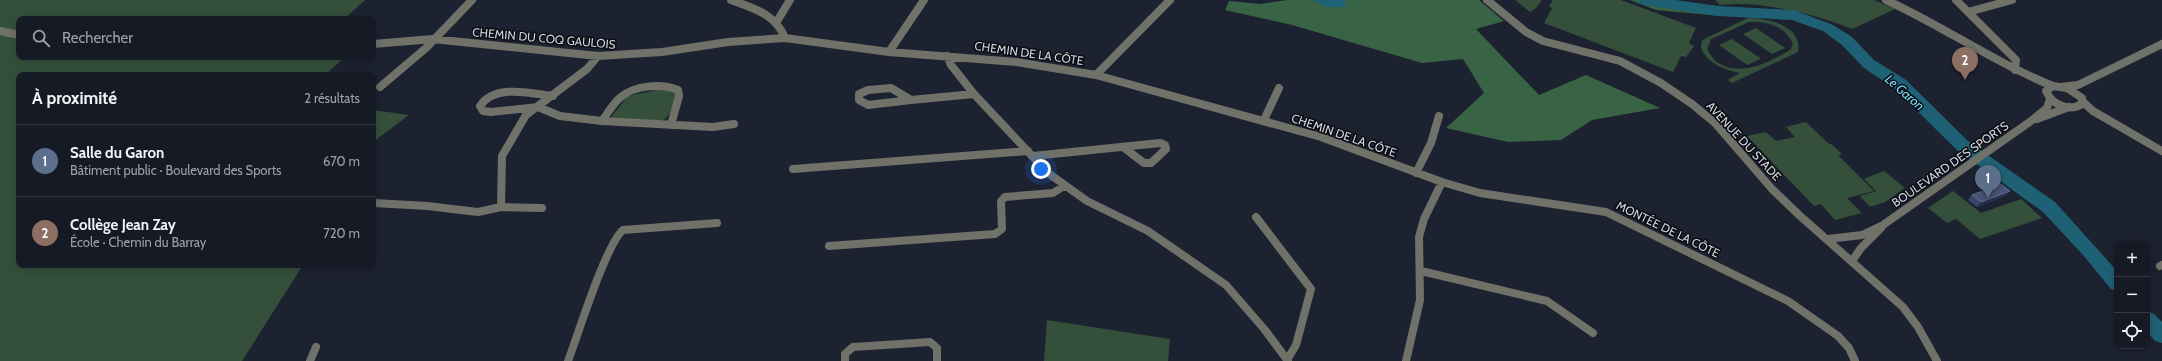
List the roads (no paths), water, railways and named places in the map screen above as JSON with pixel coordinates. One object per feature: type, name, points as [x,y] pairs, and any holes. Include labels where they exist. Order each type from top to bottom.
[{"type":"street","points":[[380,86],[426,48],[472,0]]},
{"type":"street","points":[[734,0],[754,8],[776,23],[784,30],[785,38]]},
{"type":"street","points":[[776,23],[790,0]]},
{"type":"street","points":[[889,52],[924,0]]},
{"type":"street","points":[[1096,75],[1119,50],[1143,30],[1170,0]]},
{"type":"street","name":"AVENUE DU STADE","points":[[1487,0],[1526,32],[1543,41],[1620,61],[1661,83],[1692,104],[1714,123],[1772,189],[1903,307],[1918,327],[1937,361]]},
{"type":"street","points":[[1886,0],[1921,16],[2050,89],[2061,86],[2078,85],[2162,44]]},
{"type":"street","points":[[1956,0],[2016,60],[2017,65],[2015,70]]},
{"type":"street","points":[[1968,12],[2012,0]]},
{"type":"street","points":[[0,31],[16,35]]},
{"type":"street","name":"CHEMIN DU COQ GAULOIS","points":[[376,44],[433,39],[598,56],[662,52],[728,42],[785,38]]},
{"type":"street","name":"CHEMIN DE LA CÔTE","points":[[785,38],[889,52],[1016,62],[1096,75],[1264,120],[1321,138],[1442,182]]},
{"type":"street","points":[[2154,48],[2162,41]]},
{"type":"street","points":[[501,207],[502,156],[526,115],[587,69],[598,56]]},
{"type":"street","points":[[947,56],[951,65],[974,94],[1048,173],[1064,186],[1087,201],[1148,231],[1226,285],[1265,330],[1288,361],[1296,345],[1310,289],[1256,217]]},
{"type":"street","name":"BOULEVARD DES SPORTS","points":[[2031,121],[2071,107],[2080,107],[2080,91],[2108,71]]},
{"type":"street","points":[[602,121],[622,96],[637,90],[664,85],[672,86],[678,90],[680,96],[671,125]]},
{"type":"street","points":[[2061,86],[2081,99],[2093,111],[2162,151]]},
{"type":"street","points":[[911,100],[892,88],[868,90],[859,94],[859,100],[868,105],[974,94]]},
{"type":"street","points":[[1264,120],[1279,88]]},
{"type":"street","points":[[2050,89],[2050,99],[2097,116],[2138,136]]},
{"type":"street","points":[[553,96],[498,92],[489,95],[482,100],[480,106],[483,111],[491,112],[538,107],[560,116],[602,121],[713,127],[734,124]]},
{"type":"street","name":"BOULEVARD DES SPORTS","points":[[1828,239],[1862,235],[1883,225],[2031,121],[2047,108],[2050,99]]},
{"type":"street","points":[[1416,173],[1431,143],[1439,116]]},
{"type":"street","points":[[793,169],[1123,147],[1160,143],[1165,145],[1166,149],[1151,164],[1144,163],[1123,147]]},
{"type":"street","points":[[1406,361],[1420,300],[1421,272],[1419,237],[1424,219],[1442,182]]},
{"type":"street","name":"MONTÉE DE LA CÔTE","points":[[1442,182],[1488,194],[1606,212],[1788,301],[1838,336],[1849,348],[1855,361]]},
{"type":"street","points":[[828,246],[995,234],[1002,229],[1001,201],[1005,197],[1053,193],[1064,186]]},
{"type":"street","points":[[376,203],[427,206],[478,212],[501,207],[542,208]]},
{"type":"street","points":[[568,361],[608,253],[618,234],[623,230],[717,223]]},
{"type":"street","name":"BOULEVARD DES SPORTS","points":[[1852,261],[1856,251],[1872,239],[1883,225]]},
{"type":"street","points":[[1421,272],[1547,301],[1593,333]]},
{"type":"street","points":[[845,361],[845,354],[853,347],[930,342],[937,348],[937,361]]},
{"type":"street","points":[[310,361],[316,347]]},
{"type":"water","points":[[1312,0],[1343,0],[1347,7],[1327,7]]},
{"type":"waterway","name":"Le Garon","points":[[1645,0],[1717,11],[1794,15],[1828,28],[1847,41],[1869,64],[1900,84],[1963,146],[2049,207],[2089,250],[2114,280]]},
{"type":"waterway","name":"Le Garon","points":[[2150,322],[2162,335]]},
{"type":"place","name":"Collège Jean Zay","points":[[1965,80]]},
{"type":"place","name":"Salle du Garon","points":[[1988,198]]}]
